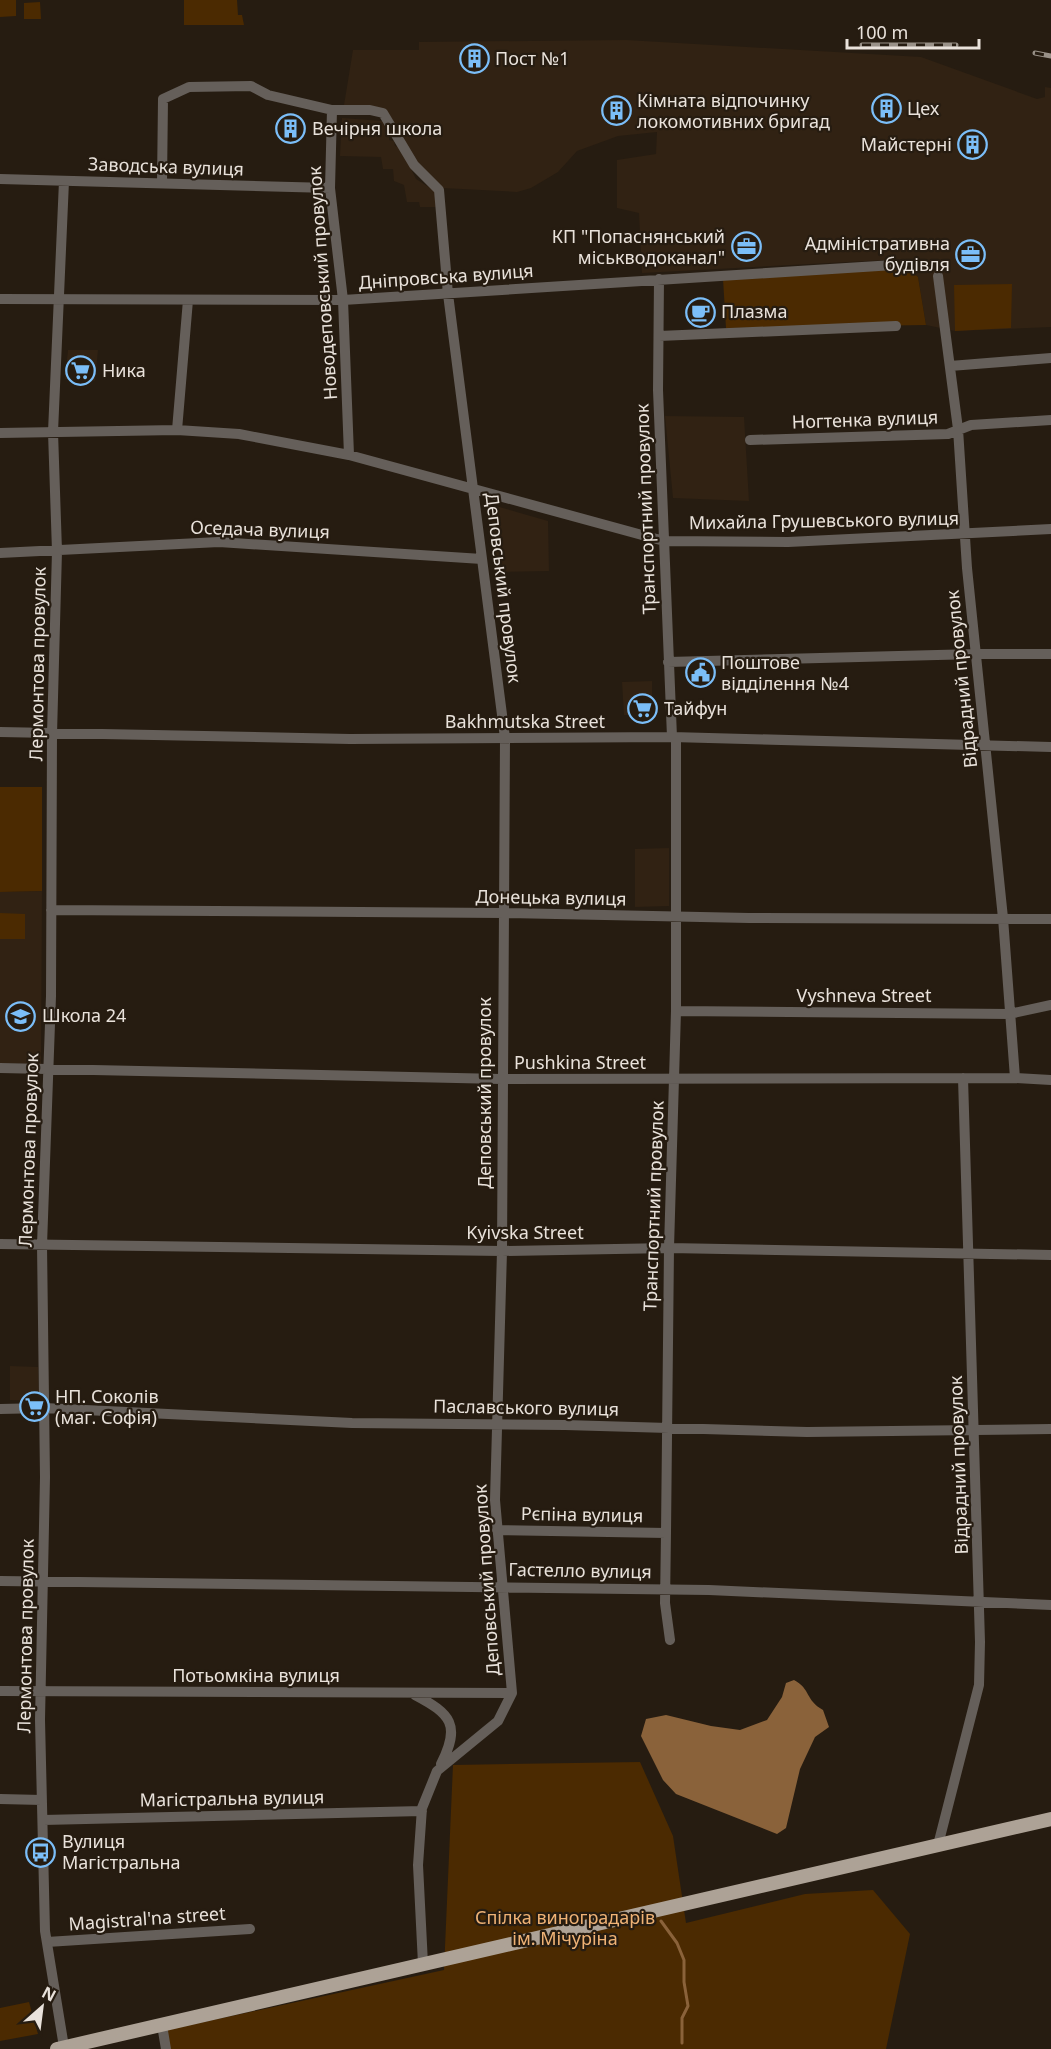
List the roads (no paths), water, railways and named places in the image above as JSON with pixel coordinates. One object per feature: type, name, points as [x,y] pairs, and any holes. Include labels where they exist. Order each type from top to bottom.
[{"type":"main road","points":[[61,2048],[1051,1819]]},
{"type":"street","points":[[162,183],[163,99],[189,87],[251,86],[268,95],[332,110]]},
{"type":"street","name":"Новодеповський провулок","points":[[332,110],[330,188],[343,300],[349,454]]},
{"type":"street","name":"Деповський провулок","points":[[332,110],[383,113],[414,165],[440,190],[448,294],[505,738],[501,1079],[502,1251],[495,1500],[512,1693],[498,1721],[437,1771]]},
{"type":"street","name":"Заводська вулиця","points":[[0,179],[330,188]]},
{"type":"street","name":"Лермонтова провулок","points":[[61,2048],[47,1942],[41,1692],[44,1408],[42,1245],[51,996],[52,734],[57,551],[53,432],[64,181]]},
{"type":"street","name":"Дніпровська вулиця","points":[[0,299],[343,300],[894,266]]},
{"type":"street","name":"Відрадний провулок","points":[[938,276],[958,429],[965,534],[1003,918],[1015,1078]]},
{"type":"street","name":"Транспортний провулок","points":[[659,279],[658,390],[668,662],[674,737],[676,1011],[669,1248],[665,1589],[670,1640]]},
{"type":"street","points":[[177,430],[188,300]]},
{"type":"street","points":[[659,336],[896,326]]},
{"type":"street","points":[[950,366],[1051,358]]},
{"type":"street","name":"Ногтенка вулиця","points":[[750,440],[948,434],[971,425],[1051,420]]},
{"type":"street","name":"Михайла Грушевського вулиця","points":[[0,433],[177,430],[239,434],[349,454],[664,541],[788,542],[1051,529]]},
{"type":"street","name":"Оседача вулиця","points":[[0,553],[219,542],[482,559]]},
{"type":"street","points":[[668,662],[1051,654]]},
{"type":"street","name":"Bakhmutska Street","points":[[0,732],[350,739],[674,737],[1051,747]]},
{"type":"street","name":"Донецька вулиця","points":[[51,910],[1051,919]]},
{"type":"street","name":"Vyshneva Street","points":[[676,1011],[1009,1014],[1051,1005]]},
{"type":"street","name":"Pushkina Street","points":[[0,1068],[501,1079],[1015,1078],[1051,1080]]},
{"type":"street","name":"Відрадний провулок","points":[[938,1845],[979,1685],[975,1431],[963,1078]]},
{"type":"street","name":"Kyivska Street","points":[[0,1244],[502,1251],[669,1248],[1051,1255]]},
{"type":"street","name":"Паславського вулиця","points":[[0,1409],[44,1408],[352,1423],[498,1424],[807,1432],[1051,1429]]},
{"type":"street","name":"Рєпіна вулиця","points":[[497,1530],[666,1533]]},
{"type":"street","name":"Гастелло вулиця","points":[[0,1581],[665,1589],[1051,1605]]},
{"type":"street","name":"Потьомкіна вулиця","points":[[0,1691],[512,1693]]},
{"type":"street","points":[[412,1693],[439,1707],[451,1725],[451,1744],[437,1771],[422,1811],[418,1864],[423,1964]]},
{"type":"street","points":[[0,1799],[42,1800]]},
{"type":"street","name":"Магістральна вулиця","points":[[43,1820],[422,1811]]},
{"type":"street","name":"Magistral'na street","points":[[47,1942],[250,1929]]},
{"type":"street","points":[[162,2025],[166,2049]]},
{"type":"waterway","points":[[661,1921],[677,1943],[684,1960],[684,1982],[688,2006],[682,2018],[682,2043]]},
{"type":"railway","points":[[862,45],[956,45]]},
{"type":"railway","points":[[1035,53],[1051,56]]},
{"type":"place","name":"Пост №1","points":[[474,59]]},
{"type":"place","name":"Цех","points":[[886,109]]},
{"type":"place","name":"Кімната відпочинку локомотивних бригад","points":[[616,111]]},
{"type":"place","name":"Вечірня школа","points":[[291,129]]},
{"type":"place","name":"Майстерні","points":[[973,145]]},
{"type":"place","name":"КП \"Попаснянський міськводоканал\"","points":[[746,247]]},
{"type":"place","name":"Адміністративна будівля","points":[[971,254]]},
{"type":"place","name":"Плазма","points":[[700,312]]},
{"type":"place","name":"Ника","points":[[81,371]]},
{"type":"place","name":"Поштове відділення №4","points":[[700,673]]},
{"type":"place","name":"Тайфун","points":[[643,709]]},
{"type":"place","name":"Школа 24","points":[[21,1016]]},
{"type":"place","name":"НП. Соколів (маг. Софія)","points":[[34,1407]]},
{"type":"place","name":"Вулиця Магістральна","points":[[41,1852]]},
{"type":"park label","name":"Спілка виноградарів ім. Мічуріна","points":[[565,1928]]}]
